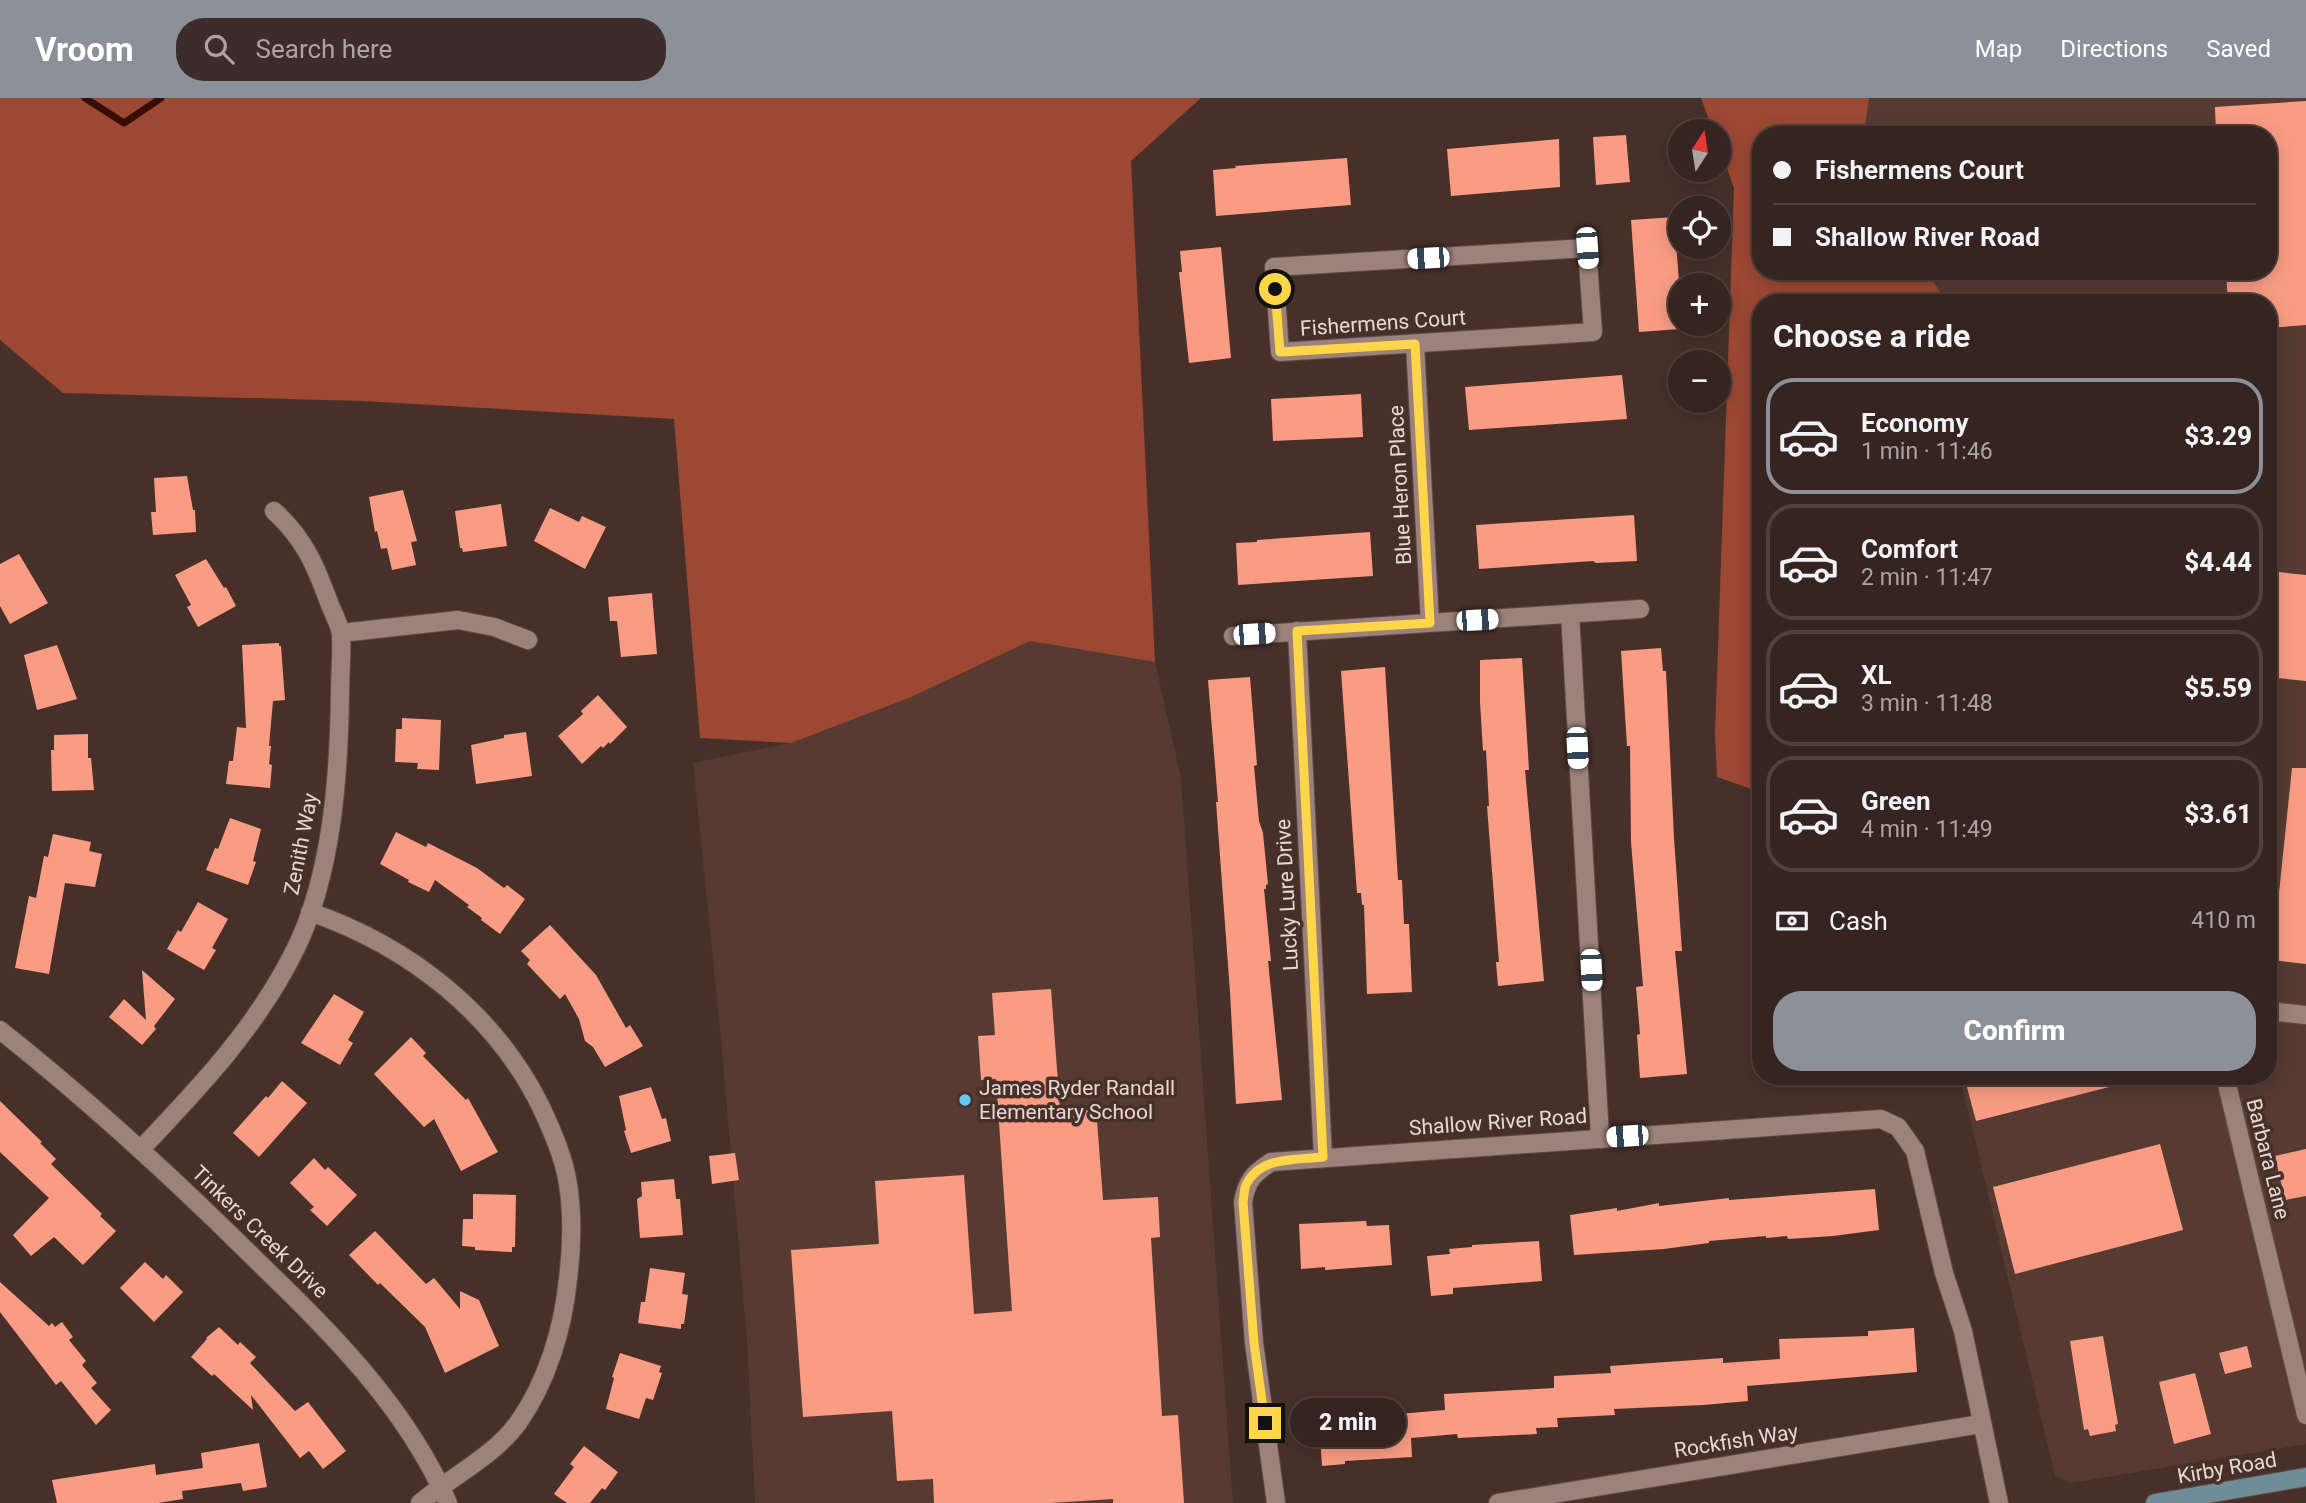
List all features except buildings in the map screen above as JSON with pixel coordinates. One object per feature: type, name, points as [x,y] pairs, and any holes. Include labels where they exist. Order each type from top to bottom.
[{"type":"main road","name":"Kirby Road","points":[[2155,1503],[2306,1478]]},
{"type":"street","name":"Fishermens Court","points":[[1587,248],[1592,332],[1415,344],[1280,352],[1274,268],[1587,248]]},
{"type":"street","name":"Blue Heron Place","points":[[1415,344],[1430,623]]},
{"type":"street","name":"Zenith Way","points":[[141,1149],[228,1054],[256,1017],[297,947],[310,912],[327,840],[339,756],[341,633],[317,568],[297,534],[274,511]]},
{"type":"street","points":[[1233,636],[1640,609]]},
{"type":"street","points":[[1570,614],[1600,1138]]},
{"type":"street","points":[[341,633],[458,621],[494,627],[528,640]]},
{"type":"street","name":"Lucky Lure Drive","points":[[1297,631],[1323,1157]]},
{"type":"street","points":[[310,912],[373,938],[437,980],[473,1011],[505,1048],[534,1094],[561,1154],[568,1181],[572,1224],[568,1287],[564,1314],[545,1371],[524,1412],[502,1442],[420,1503]]},
{"type":"street","points":[[2277,1012],[2306,1015]]},
{"type":"street","name":"Tinkers Creek Drive","points":[[0,1030],[141,1149],[351,1355],[392,1404],[441,1485],[448,1503]]},
{"type":"street","name":"Barbara Lane","points":[[2227,1085],[2306,1415]]},
{"type":"street","name":"Shallow River Road","points":[[1276,1503],[1254,1343],[1243,1202],[1247,1184],[1271,1162],[1881,1119],[1898,1126],[1915,1151],[1944,1273],[1963,1331],[2000,1503]]},
{"type":"street","name":"Rockfish Way","points":[[1498,1503],[1981,1424]]},
{"type":"shaded area","points":[[0,98],[1201,98],[1131,161],[1155,662],[1030,641],[909,698],[791,743],[700,738],[674,419],[362,401],[63,393],[0,340]]},
{"type":"shaded area","points":[[1701,98],[1869,98],[1865,126],[1752,126],[1752,280],[1933,280],[1941,294],[1752,294],[1752,789],[1717,777],[1715,734],[1726,413],[1731,413],[1731,350],[1728,350],[1729,336],[1731,336],[1734,188],[1731,180],[1731,119],[1709,119]]},
{"type":"shaded area","points":[[1869,98],[2306,98],[2306,1444],[2071,1483],[2055,1476],[1962,1085],[2277,1085],[2277,294],[1941,294],[1933,280],[2277,280],[2277,126],[1865,126]]},
{"type":"shaded area","name":"James Ryder Randall Elementary School","points":[[1030,641],[1155,662],[1181,778],[1233,1503],[755,1503],[747,1341],[721,1039],[693,763],[791,743],[909,698]]},
{"type":"waterway","points":[[85,98],[124,123],[161,98]]},
{"type":"place","name":"James Ryder Randall Elementary School","points":[[965,1100]]},
{"type":"route","points":[[1265,1423],[1254,1343],[1243,1202],[1247,1184],[1271,1162],[1323,1157],[1297,631],[1430,623],[1415,344],[1280,352],[1275,289]]}]
